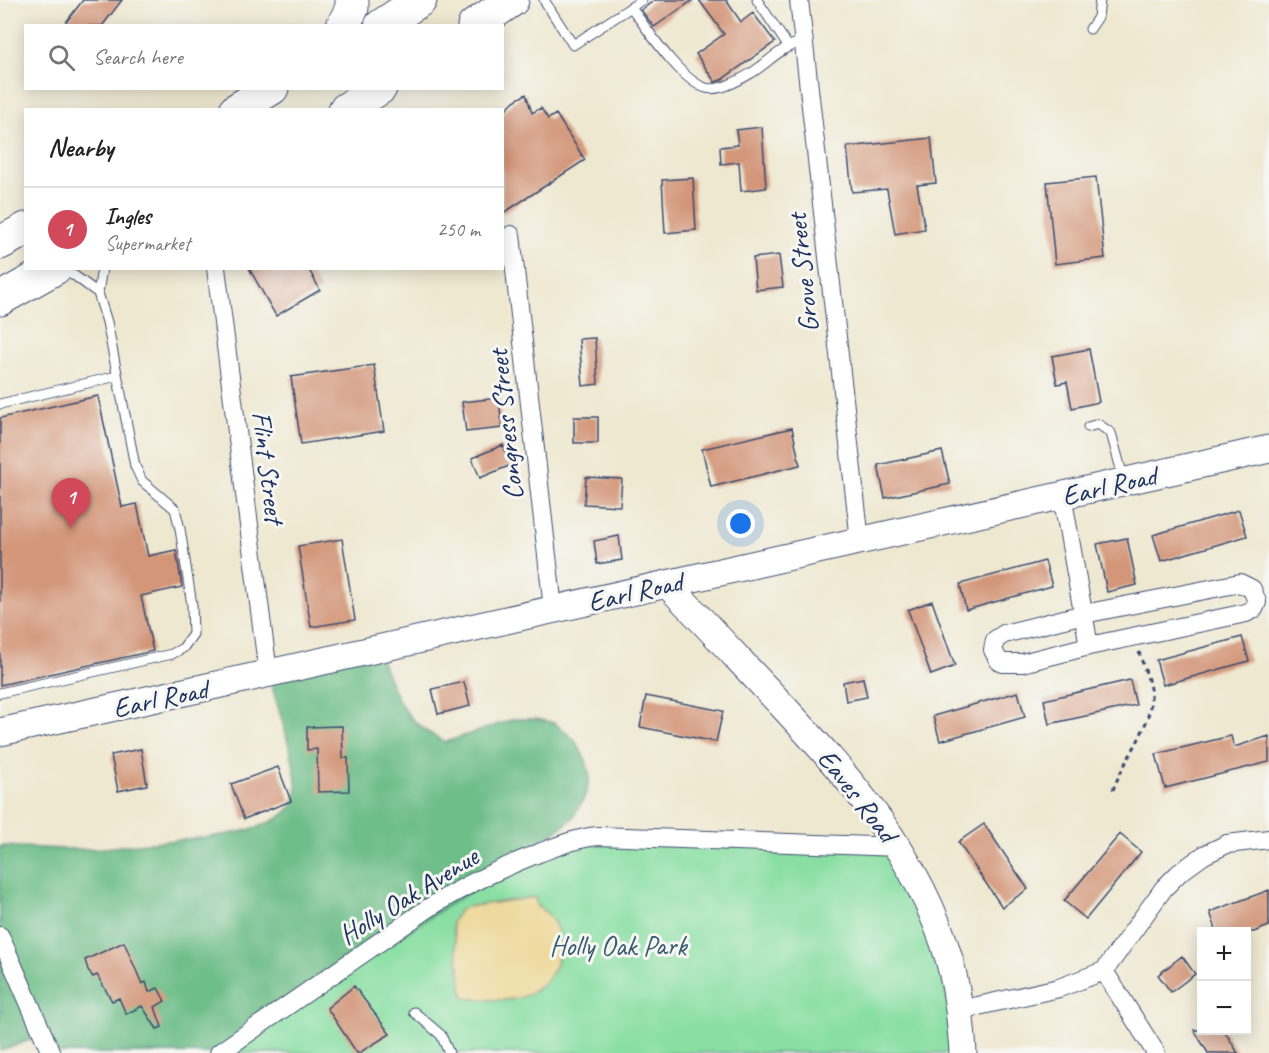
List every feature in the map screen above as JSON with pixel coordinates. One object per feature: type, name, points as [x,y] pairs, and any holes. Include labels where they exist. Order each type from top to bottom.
[{"type":"highway","points":[[344,24],[352,8],[352,0]]},
{"type":"highway","points":[[384,24],[420,0]]},
{"type":"highway","points":[[477,24],[512,0]]},
{"type":"highway","points":[[236,108],[259,90]]},
{"type":"highway","points":[[237,108],[269,90]]},
{"type":"highway","points":[[0,243],[24,230]]},
{"type":"highway","points":[[0,299],[52,270]]},
{"type":"main road","name":"Earl Road","points":[[0,732],[1269,448]]},
{"type":"main road","name":"Eaves Road","points":[[668,584],[822,748],[862,796],[899,847],[932,913],[949,958],[960,1010],[963,1053]]},
{"type":"street","name":"Grove Street","points":[[799,0],[796,44],[860,541]]},
{"type":"street","name":"Congress Street","points":[[511,235],[553,609]]},
{"type":"street","name":"Flint Street","points":[[216,270],[268,673]]},
{"type":"street","points":[[1062,495],[1089,646]]},
{"type":"street","points":[[1240,583],[1249,586],[1256,597],[1257,606],[1246,613],[1134,636],[1022,663],[1008,664],[999,661],[993,650],[995,640],[1004,634],[1084,614],[1240,583]]},
{"type":"street","name":"Holly Oak Avenue","points":[[219,1053],[420,913],[462,887],[564,844],[598,836],[899,847]]},
{"type":"street","points":[[960,1010],[1059,988],[1104,971],[1164,888],[1179,873],[1204,855],[1227,844],[1269,839]]},
{"type":"street","points":[[0,936],[51,1053]]},
{"type":"street","points":[[1104,971],[1156,1053]]},
{"type":"lane","points":[[544,0],[573,45],[642,0]]},
{"type":"lane","points":[[1090,29],[1098,17],[1100,0]]},
{"type":"lane","points":[[631,7],[680,69],[705,88],[713,89],[726,86],[753,72],[796,44],[761,1]]},
{"type":"lane","points":[[57,270],[75,276],[98,293]]},
{"type":"lane","points":[[0,693],[172,654],[183,648],[193,634],[192,605],[175,509],[142,481],[135,466],[108,322],[98,293],[102,270]]},
{"type":"lane","points":[[0,404],[117,376]]},
{"type":"lane","points":[[1088,427],[1098,424],[1110,433],[1124,481]]},
{"type":"lane","points":[[414,1012],[441,1035],[449,1053]]},
{"type":"path","points":[[1113,790],[1119,773],[1142,737],[1151,699],[1134,636]]},
{"type":"green space","points":[[377,649],[394,692],[408,715],[418,725],[446,742],[514,719],[536,719],[554,723],[574,739],[586,760],[590,778],[584,798],[572,819],[516,862],[219,1053],[52,1053],[44,1035],[0,1051],[0,846],[107,848],[211,837],[256,828],[275,820],[289,810],[296,797],[297,786],[291,755],[268,673]]},
{"type":"green space","name":"Holly Oak Park","points":[[564,844],[899,847],[914,874],[963,1053],[219,1053],[430,907]]},
{"type":"sand","points":[[535,897],[537,907],[549,915],[554,923],[560,943],[556,963],[546,981],[529,994],[514,999],[464,998],[452,922],[460,910],[466,907]]},
{"type":"building","points":[[83,0],[122,0],[104,24],[65,24]]},
{"type":"building","points":[[655,0],[693,0],[654,27],[641,10]]},
{"type":"building","points":[[699,0],[726,0],[741,22],[753,13],[775,42],[715,82],[696,54],[724,34]]},
{"type":"building","points":[[526,94],[532,113],[541,108],[548,119],[556,114],[585,160],[504,213],[504,111]]},
{"type":"building","points":[[762,127],[766,188],[741,191],[739,162],[721,164],[720,147],[738,145],[736,130]]},
{"type":"building","points":[[931,138],[936,183],[917,185],[925,229],[895,234],[887,189],[852,192],[847,147]]},
{"type":"building","points":[[1096,177],[1105,258],[1055,264],[1047,182]]},
{"type":"building","points":[[693,178],[696,230],[665,233],[662,180]]},
{"type":"building","points":[[779,255],[783,287],[756,290],[753,258]]},
{"type":"building","points":[[250,270],[309,270],[320,290],[276,316]]},
{"type":"building","points":[[595,338],[598,384],[583,386],[579,339]]},
{"type":"building","points":[[1089,349],[1099,402],[1072,408],[1067,382],[1057,384],[1052,356]]},
{"type":"building","points":[[374,365],[384,431],[301,444],[291,377]]},
{"type":"building","points":[[98,396],[122,507],[137,504],[148,556],[176,550],[182,587],[141,596],[153,651],[0,685],[0,418]]},
{"type":"building","points":[[499,398],[502,428],[466,432],[462,402]]},
{"type":"building","points":[[574,417],[598,417],[598,443],[574,443]]},
{"type":"building","points":[[792,428],[800,465],[711,487],[702,449]]},
{"type":"building","points":[[503,445],[511,465],[480,478],[472,458]]},
{"type":"building","points":[[942,451],[950,484],[885,498],[878,465]]},
{"type":"building","points":[[586,477],[622,479],[620,506],[584,504]]},
{"type":"building","points":[[1239,510],[1247,536],[1161,561],[1153,535]]},
{"type":"building","points":[[619,536],[622,560],[597,564],[594,541]]},
{"type":"building","points":[[1127,538],[1137,585],[1107,592],[1097,544]]},
{"type":"building","points":[[342,539],[355,620],[311,627],[298,546]]},
{"type":"building","points":[[1045,561],[1052,586],[966,610],[960,584]]},
{"type":"building","points":[[932,601],[955,666],[931,675],[908,610]]},
{"type":"building","points":[[1242,637],[1249,661],[1163,685],[1156,660]]},
{"type":"building","points":[[863,678],[867,697],[846,701],[843,682]]},
{"type":"building","points":[[1130,680],[1136,705],[1049,724],[1044,700]]},
{"type":"building","points":[[464,682],[470,706],[438,714],[432,689]]},
{"type":"building","points":[[1018,692],[1025,717],[940,741],[933,716]]},
{"type":"building","points":[[646,696],[723,711],[716,742],[640,727]]},
{"type":"building","points":[[342,726],[343,758],[348,758],[349,791],[318,792],[317,749],[307,750],[307,727]]},
{"type":"building","points":[[1231,736],[1234,747],[1269,736],[1269,762],[1165,788],[1156,754]]},
{"type":"building","points":[[141,749],[147,785],[118,791],[111,755]]},
{"type":"building","points":[[278,767],[291,801],[244,819],[231,784]]},
{"type":"building","points":[[984,824],[1028,889],[1002,907],[958,842]]},
{"type":"building","points":[[1120,834],[1141,852],[1086,919],[1064,901]]},
{"type":"building","points":[[1269,890],[1269,926],[1254,932],[1251,932],[1251,927],[1215,927],[1210,912]]},
{"type":"building","points":[[124,942],[142,984],[146,982],[149,992],[158,988],[165,1001],[155,1007],[162,1027],[157,1029],[142,1006],[126,1014],[119,998],[112,1001],[97,975],[93,977],[88,970],[85,960]]},
{"type":"building","points":[[1182,956],[1195,974],[1171,992],[1158,975]]},
{"type":"building","points":[[354,986],[390,1034],[359,1053],[327,1008]]},
{"type":"building","points":[[1197,1035],[1227,1035],[1238,1053],[1208,1053]]},
{"type":"place","name":"Ingles","points":[[71,528]]}]
